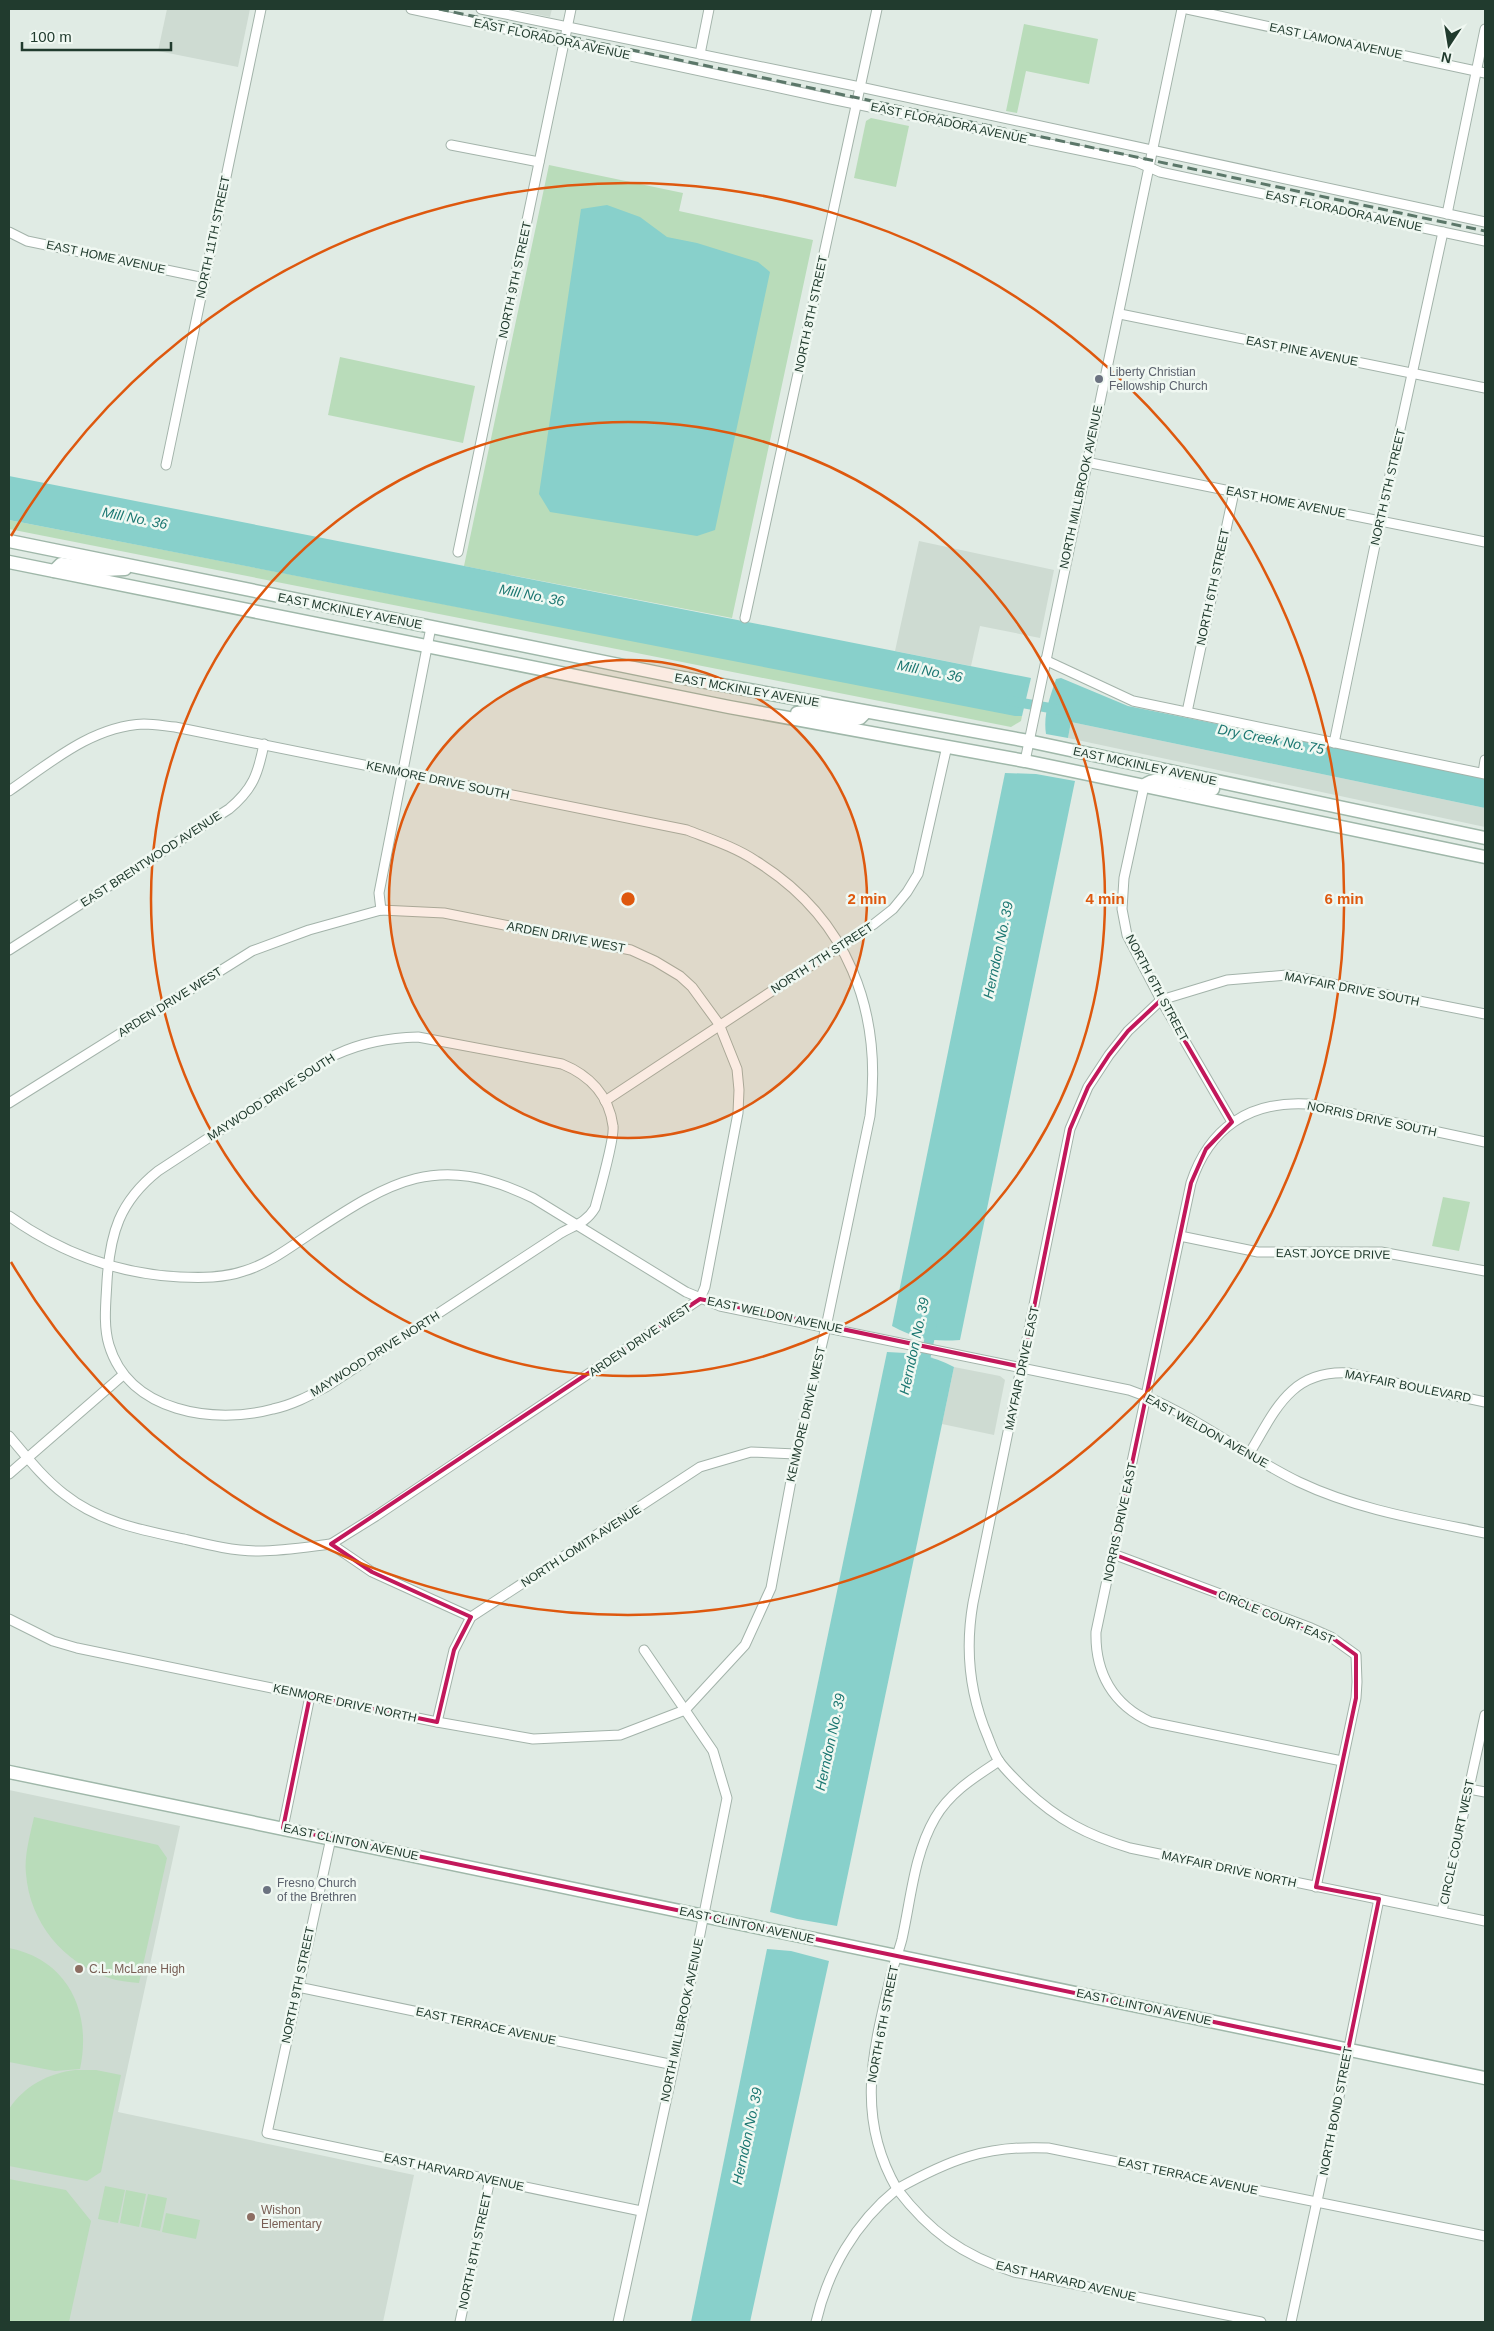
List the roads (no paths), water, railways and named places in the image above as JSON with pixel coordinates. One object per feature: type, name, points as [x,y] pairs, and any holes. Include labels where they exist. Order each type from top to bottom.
[{"type":"main road","name":"EAST MCKINLEY AVENUE","points":[[9,541],[678,677],[1028,741],[1485,838]]},
{"type":"main road","name":"EAST MCKINLEY AVENUE","points":[[9,562],[772,714],[1025,761],[1485,857]]},
{"type":"main road","points":[[54,571],[61,564],[103,570],[142,568]]},
{"type":"main road","points":[[772,714],[806,712],[853,720],[860,718],[866,712]]},
{"type":"main road","points":[[1144,786],[1148,782],[1159,778],[1235,793],[1273,793]]},
{"type":"main road","name":"EAST CLINTON AVENUE","points":[[9,1772],[1485,2078]]},
{"type":"street","name":"NORTH 11TH STREET","points":[[166,464],[261,9]]},
{"type":"street","name":"EAST FLORADORA AVENUE","points":[[411,9],[1137,162],[1148,168],[1485,241]]},
{"type":"street","name":"EAST FLORADORA AVENUE","points":[[481,9],[860,87],[1485,222]]},
{"type":"street","name":"NORTH 9TH STREET","points":[[458,552],[571,9]]},
{"type":"street","points":[[700,54],[709,9]]},
{"type":"street","name":"NORTH 8TH STREET","points":[[745,618],[877,9]]},
{"type":"street","name":"NORTH MILLBROOK AVENUE","points":[[1025,761],[1086,462],[1120,314],[1148,168],[1182,9]]},
{"type":"street","name":"EAST LAMONA AVENUE","points":[[1187,9],[1481,72]]},
{"type":"street","points":[[1447,214],[1481,72],[1485,29]]},
{"type":"street","points":[[451,144],[539,162]]},
{"type":"street","name":"EAST HOME AVENUE","points":[[9,232],[28,241],[205,278]]},
{"type":"street","name":"NORTH 5TH STREET","points":[[1334,742],[1443,232]]},
{"type":"street","name":"EAST PINE AVENUE","points":[[1120,314],[1485,388]]},
{"type":"street","name":"EAST HOME AVENUE","points":[[1086,462],[1485,542]]},
{"type":"street","name":"NORTH 6TH STREET","points":[[1187,712],[1234,492]]},
{"type":"street","points":[[381,910],[379,893],[431,627]]},
{"type":"street","points":[[1045,660],[1133,701],[1484,774],[1485,760]]},
{"type":"street","name":"KENMORE DRIVE SOUTH","points":[[9,790],[85,740],[120,727],[145,724],[175,726],[687,830],[723,844],[756,860],[778,876],[801,896],[842,947]]},
{"type":"street","name":"EAST BRENTWOOD AVENUE","points":[[9,950],[229,810],[252,785],[260,767],[264,744]]},
{"type":"street","name":"NORTH 7TH STREET","points":[[605,1101],[720,1024],[842,947],[893,909],[907,892],[918,874],[947,746]]},
{"type":"street","name":"NORTH 6TH STREET","points":[[1144,786],[1124,878],[1122,909],[1128,935],[1162,1000],[1232,1122]]},
{"type":"street","name":"ARDEN DRIVE WEST","points":[[9,1103],[252,951],[309,930],[381,910],[444,913],[631,950],[680,976],[692,987],[720,1024],[737,1069],[739,1090],[738,1113],[705,1287],[700,1299],[376,1516],[331,1544]]},
{"type":"street","name":"KENMORE DRIVE WEST","points":[[685,1710],[745,1644],[771,1588],[796,1454],[826,1327],[870,1116],[873,1090],[870,1030],[862,998],[842,947]]},
{"type":"street","name":"MAYFAIR DRIVE SOUTH","points":[[1162,1000],[1227,980],[1287,975],[1485,1014]]},
{"type":"street","name":"MAYFAIR DRIVE EAST","points":[[999,1761],[977,1709],[972,1688],[968,1641],[973,1603],[1070,1129],[1088,1087],[1109,1055],[1128,1031],[1162,1000]]},
{"type":"street","name":"MAYWOOD DRIVE SOUTH","points":[[108,1266],[112,1237],[117,1223],[132,1196],[143,1183],[322,1063],[352,1047],[394,1038],[418,1037],[562,1064],[587,1078],[598,1088],[605,1101],[614,1127],[595,1208],[589,1218],[578,1226]]},
{"type":"street","name":"NORRIS DRIVE SOUTH","points":[[1232,1122],[1266,1108],[1291,1104],[1307,1104],[1485,1142]]},
{"type":"street","name":"NORRIS DRIVE EAST","points":[[1232,1122],[1206,1149],[1197,1166],[1180,1236],[1096,1632],[1095,1648],[1102,1673],[1116,1699],[1128,1710],[1140,1717],[1161,1725],[1342,1761]]},
{"type":"street","name":"EAST WELDON AVENUE","points":[[9,1216],[59,1248],[108,1266],[144,1274],[195,1278],[223,1276],[244,1272],[282,1253],[361,1200],[382,1189],[406,1180],[450,1174],[483,1179],[508,1186],[532,1198],[700,1299],[720,1306],[1129,1390],[1146,1396],[1297,1481],[1342,1500],[1392,1514],[1485,1533]]},
{"type":"street","name":"MAYWOOD DRIVE NORTH","points":[[108,1266],[105,1328],[109,1345],[122,1375],[138,1389],[158,1402],[185,1410],[211,1414],[243,1414],[273,1410],[301,1400],[326,1387],[561,1233],[578,1226]]},
{"type":"street","name":"EAST JOYCE DRIVE","points":[[1180,1236],[1258,1252],[1381,1252],[1485,1271]]},
{"type":"street","name":"MAYFAIR BOULEVARD","points":[[1249,1454],[1278,1405],[1289,1391],[1303,1382],[1327,1373],[1348,1373],[1485,1402]]},
{"type":"street","points":[[9,1474],[122,1375]]},
{"type":"street","points":[[9,1436],[57,1488],[84,1508],[109,1521],[224,1548],[257,1551],[287,1550],[331,1544],[372,1572],[472,1617]]},
{"type":"street","name":"NORTH LOMITA AVENUE","points":[[437,1722],[454,1650],[472,1617],[700,1467],[751,1452],[796,1454]]},
{"type":"street","name":"CIRCLE COURT EAST","points":[[1113,1554],[1318,1631],[1345,1646],[1356,1655],[1356,1698],[1316,1887]]},
{"type":"street","name":"KENMORE DRIVE NORTH","points":[[9,1619],[53,1641],[77,1648],[437,1722],[533,1739],[620,1736],[685,1710]]},
{"type":"street","name":"NORTH MILLBROOK AVENUE","points":[[618,2322],[674,2065],[727,1798],[714,1751],[644,1650]]},
{"type":"street","points":[[283,1828],[310,1696]]},
{"type":"street","name":"CIRCLE COURT WEST","points":[[1442,1912],[1485,1715]]},
{"type":"street","name":"NORTH 6TH STREET","points":[[897,2189],[883,2161],[877,2143],[873,2123],[870,2086],[875,2049],[919,1858],[932,1824],[945,1803],[957,1790],[999,1761]]},
{"type":"street","name":"MAYFAIR DRIVE NORTH","points":[[999,1761],[1051,1812],[1082,1831],[1130,1848],[1485,1921]]},
{"type":"street","points":[[1469,1789],[1485,1792]]},
{"type":"street","name":"NORTH 9TH STREET","points":[[267,2133],[331,1838]]},
{"type":"street","name":"NORTH BOND STREET","points":[[1291,2322],[1379,1899]]},
{"type":"street","name":"EAST TERRACE AVENUE","points":[[298,1987],[674,2065]]},
{"type":"street","name":"EAST HARVARD AVENUE","points":[[267,2133],[641,2211]]},
{"type":"street","name":"EAST TERRACE AVENUE","points":[[897,2189],[945,2164],[984,2152],[1027,2147],[1073,2152],[1485,2236]]},
{"type":"street","name":"NORTH 8TH STREET","points":[[460,2322],[490,2179]]},
{"type":"street","points":[[816,2322],[826,2284],[844,2251],[870,2214],[897,2189]]},
{"type":"street","name":"EAST HARVARD AVENUE","points":[[897,2189],[930,2228],[966,2253],[990,2264],[1014,2272],[1261,2322]]},
{"type":"water","points":[[607,205],[640,217],[667,237],[697,243],[758,262],[770,272],[715,530],[697,536],[550,512],[539,494],[581,209]]},
{"type":"water","points":[[9,476],[1031,678],[1022,716],[1015,716],[9,520]]},
{"type":"water","name":"Dry Creek No. 75","points":[[1061,678],[1128,706],[1485,778],[1485,808],[1071,722],[1068,738],[1046,734],[1045,720],[1049,699],[1056,679]]},
{"type":"water","points":[[1005,773],[1036,774],[1075,781],[960,1340],[932,1340],[917,1337],[892,1326]]},
{"type":"water","points":[[887,1352],[922,1355],[954,1367],[837,1926],[770,1912]]},
{"type":"water","points":[[767,1949],[791,1951],[829,1961],[750,2322],[691,2322]]},
{"type":"waterway","name":"Mill No. 36","points":[[1011,701],[1061,710]]},
{"type":"waterway","name":"Herndon No. 39","points":[[923,1369],[932,1327]]},
{"type":"railway","points":[[439,9],[1485,231]]},
{"type":"place","name":"Liberty Christian Fellowship Church","points":[[1099,379]]},
{"type":"place","name":"Fresno Church of the Brethren","points":[[267,1890]]},
{"type":"place","name":"C.L. McLane High","points":[[79,1969]]},
{"type":"place","name":"Wishon Elementary","points":[[251,2217]]}]
